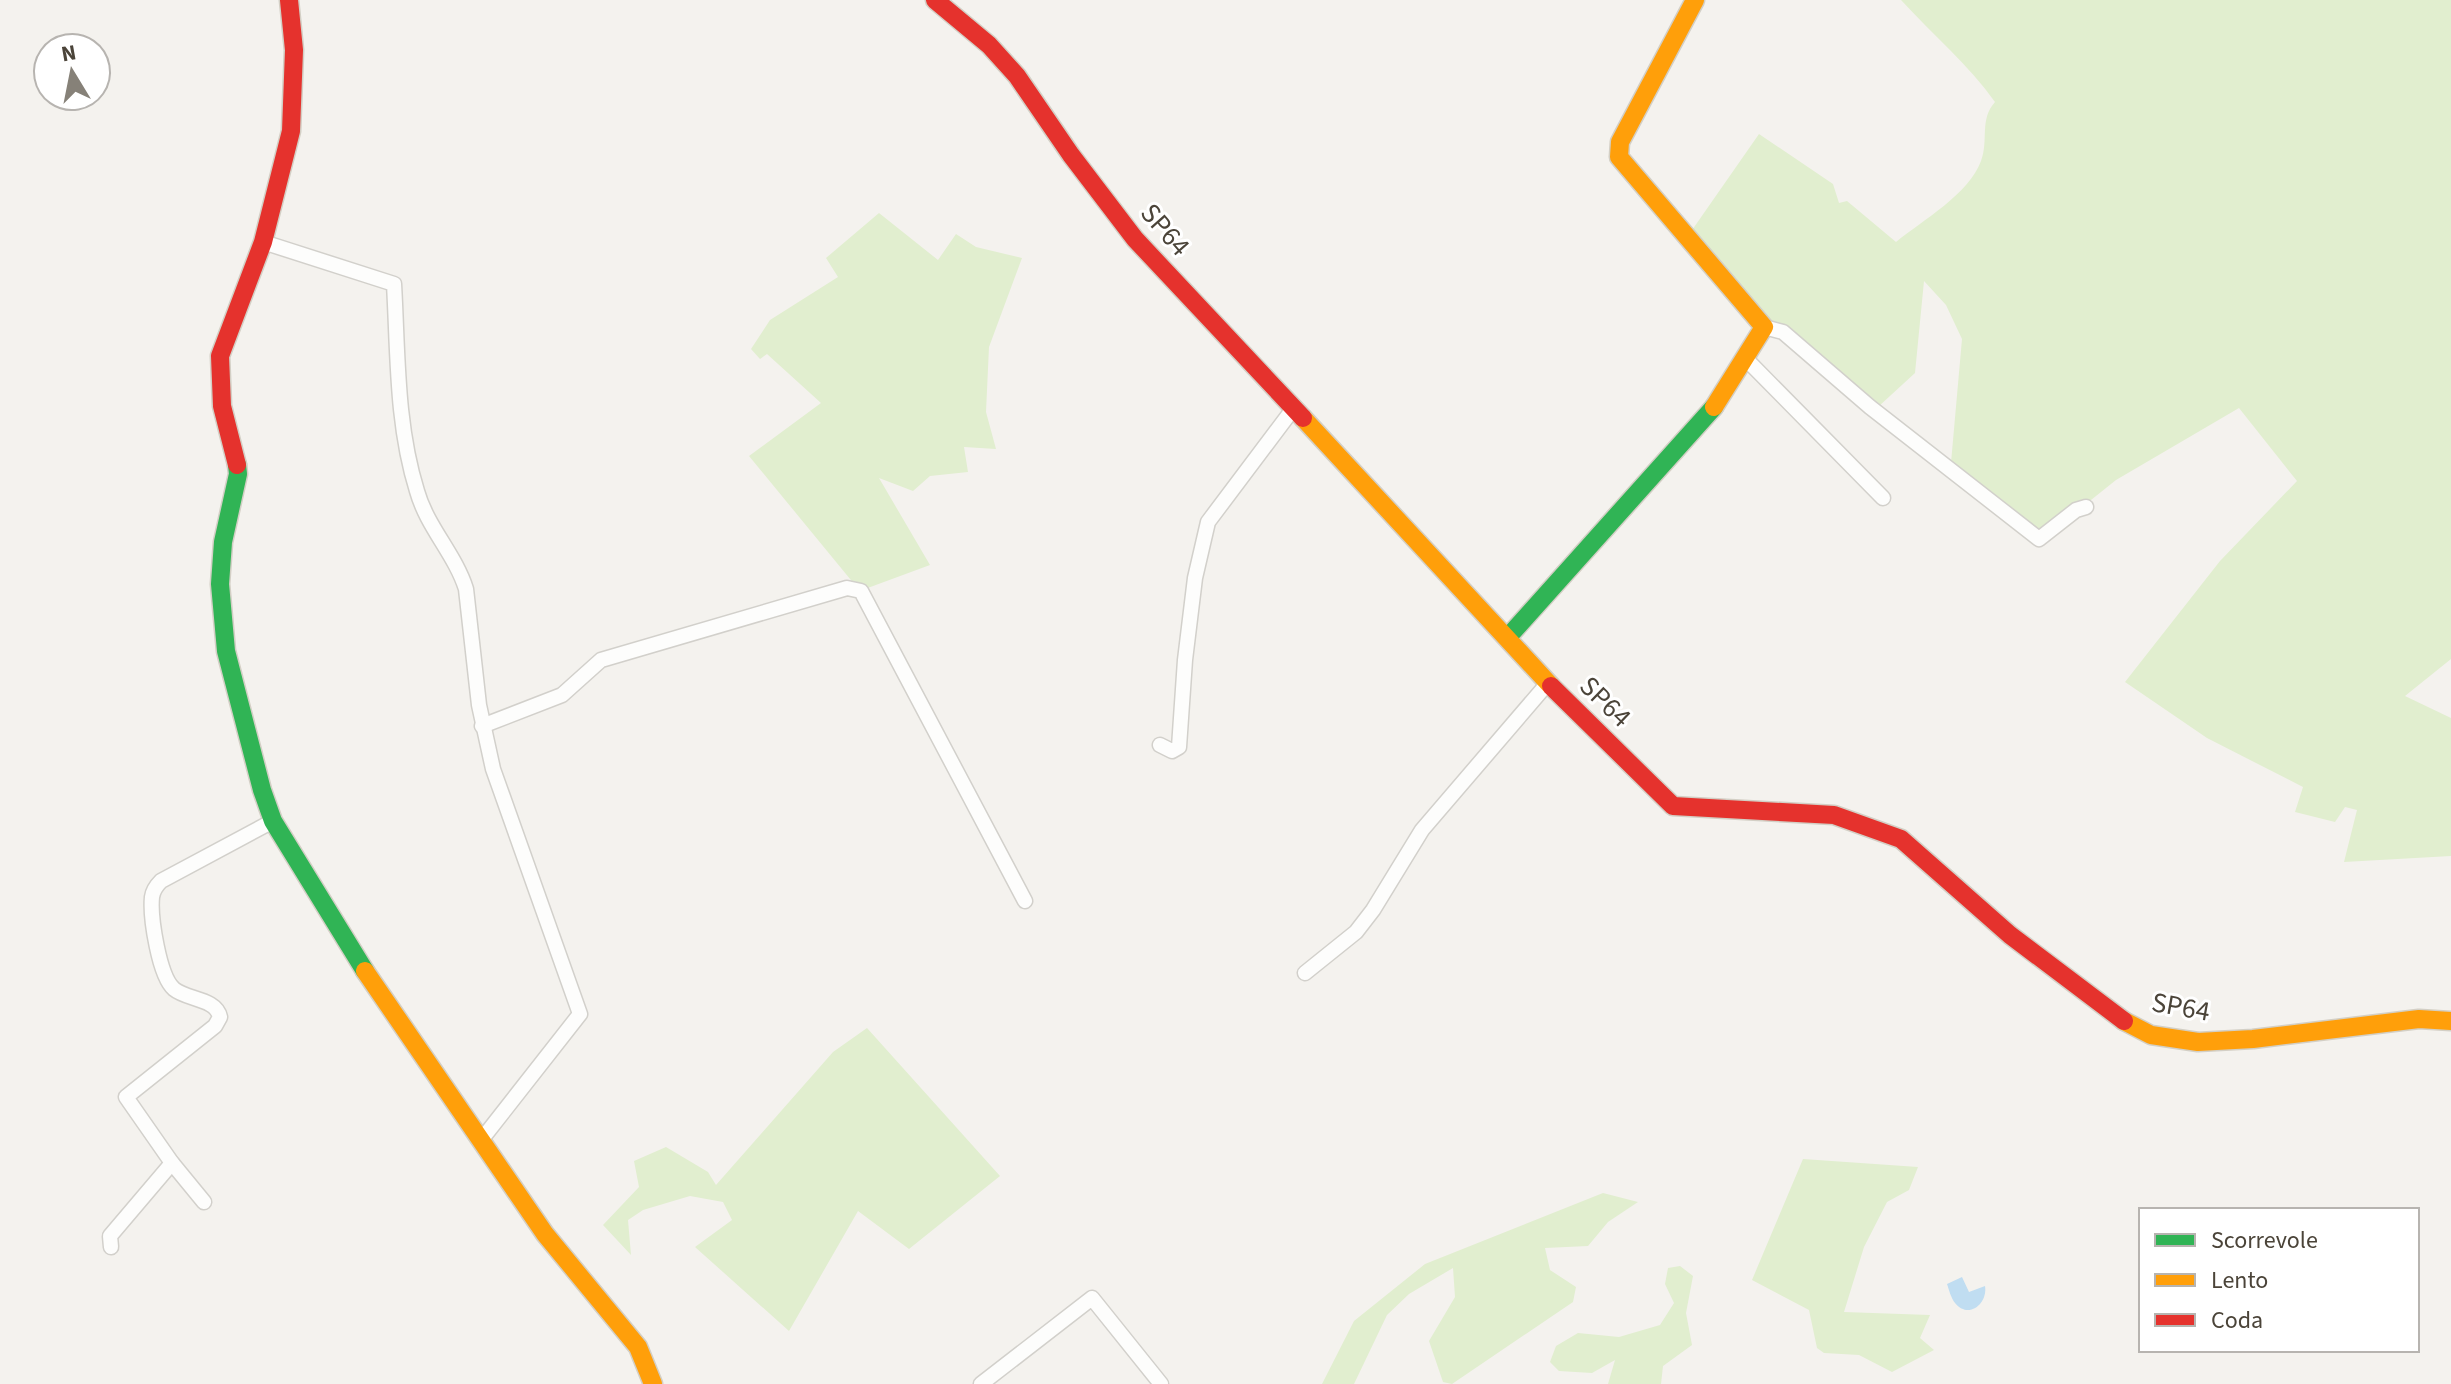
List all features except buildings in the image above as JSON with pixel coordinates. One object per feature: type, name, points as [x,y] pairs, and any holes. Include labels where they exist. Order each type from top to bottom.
[{"type":"street","points":[[289,0],[294,50],[292,120],[263,242],[220,356],[222,406],[236,455],[238,474],[223,542],[220,584],[226,651],[262,790],[273,821],[343,939],[545,1234],[638,1347],[653,1384]]},
{"type":"street","name":"SP64","points":[[935,0],[989,45],[1008,66],[1135,239],[1548,683],[1673,806],[1834,815],[1901,839],[2010,935],[2125,1022],[2151,1035],[2198,1042],[2253,1039],[2407,1020],[2450,1024]]},
{"type":"street","points":[[1695,0],[1620,142],[1619,157],[1764,327],[1783,332],[1870,407],[2039,539],[2076,510],[2086,507]]},
{"type":"street","points":[[263,242],[394,284],[399,401],[404,438],[421,503],[461,573],[466,589],[482,726],[503,803],[580,1014],[482,1139]]},
{"type":"street","points":[[1508,637],[1704,420],[1764,327]]},
{"type":"street","points":[[1745,358],[1883,498]]},
{"type":"street","points":[[1160,745],[1172,751],[1179,747],[1195,578],[1208,522],[1293,409]]},
{"type":"street","points":[[482,726],[562,695],[601,660],[847,588],[856,589],[861,591],[914,688],[1025,901]]},
{"type":"street","points":[[1305,973],[1356,932],[1422,830],[1548,683]]},
{"type":"street","points":[[204,1202],[172,1163],[126,1097],[215,1026],[220,1013],[214,1006],[178,992],[163,974],[153,908],[154,892],[161,881],[273,821]]},
{"type":"street","points":[[111,1247],[110,1236],[172,1163]]},
{"type":"street","points":[[981,1384],[1092,1298],[1161,1384]]},
{"type":"green space","points":[[1901,0],[2451,0],[2451,659],[2405,696],[2451,718],[2451,856],[2344,862],[2357,810],[2345,807],[2335,822],[2295,812],[2303,787],[2207,738],[2125,682],[2220,561],[2297,481],[2239,408],[2116,480],[2051,532],[2032,535],[1950,474],[1962,339],[1946,305],[1924,281],[1915,373],[1878,407],[1765,323],[1690,233],[1759,134],[1833,184],[1839,203],[1847,201],[1896,242],[1944,206],[1966,184],[1981,161],[1987,116],[1995,102],[1962,62]]},
{"type":"green space","points":[[879,213],[938,260],[956,234],[976,247],[1022,258],[989,347],[986,412],[996,449],[964,447],[968,472],[930,476],[913,491],[879,478],[930,565],[865,589],[855,585],[749,456],[821,403],[767,354],[760,359],[751,349],[770,320],[838,277],[826,258]]},
{"type":"green space","points":[[867,1028],[1000,1176],[909,1249],[858,1211],[789,1331],[695,1247],[732,1220],[723,1202],[690,1196],[643,1210],[628,1220],[631,1255],[603,1225],[639,1187],[634,1161],[666,1147],[708,1172],[716,1185],[833,1052]]},
{"type":"green space","points":[[1803,1159],[1918,1167],[1909,1190],[1887,1202],[1864,1247],[1844,1312],[1930,1315],[1920,1338],[1934,1350],[1892,1372],[1859,1355],[1824,1353],[1817,1348],[1809,1310],[1752,1280]]},
{"type":"green space","points":[[1603,1193],[1638,1202],[1608,1222],[1588,1246],[1545,1248],[1550,1270],[1576,1287],[1573,1302],[1452,1384],[1443,1382],[1429,1341],[1455,1297],[1453,1268],[1409,1294],[1387,1315],[1354,1384],[1322,1384],[1354,1321],[1425,1264]]},
{"type":"green space","points":[[1680,1266],[1693,1276],[1686,1313],[1692,1345],[1663,1366],[1661,1384],[1608,1384],[1615,1360],[1592,1373],[1559,1371],[1550,1362],[1556,1346],[1578,1333],[1619,1337],[1660,1325],[1674,1303],[1665,1284],[1668,1268]]},
{"type":"water","points":[[1962,1277],[1969,1292],[1985,1286],[1984,1298],[1971,1310],[1960,1308],[1955,1303],[1947,1284]]},
{"type":"traffic: fast","points":[[1508,637],[1714,407]]},
{"type":"traffic: fast","points":[[237,465],[238,474],[223,542],[220,584],[226,651],[273,821],[365,971]]},
{"type":"traffic: slow","points":[[1695,0],[1620,142],[1619,157],[1764,327],[1714,407]]},
{"type":"traffic: slow","points":[[1303,418],[1551,686]]},
{"type":"traffic: slow","points":[[365,971],[545,1234],[638,1347],[653,1384]]},
{"type":"traffic: slow","points":[[2124,1021],[2151,1035],[2198,1042],[2253,1039],[2419,1019],[2451,1021]]},
{"type":"traffic: jam","points":[[237,465],[222,406],[220,356],[263,242],[291,131],[294,50],[289,0]]},
{"type":"traffic: jam","points":[[935,0],[989,45],[1017,76],[1071,155],[1135,239],[1303,418]]},
{"type":"traffic: jam","points":[[1551,686],[1673,806],[1834,815],[1901,839],[2010,935],[2124,1021]]}]
